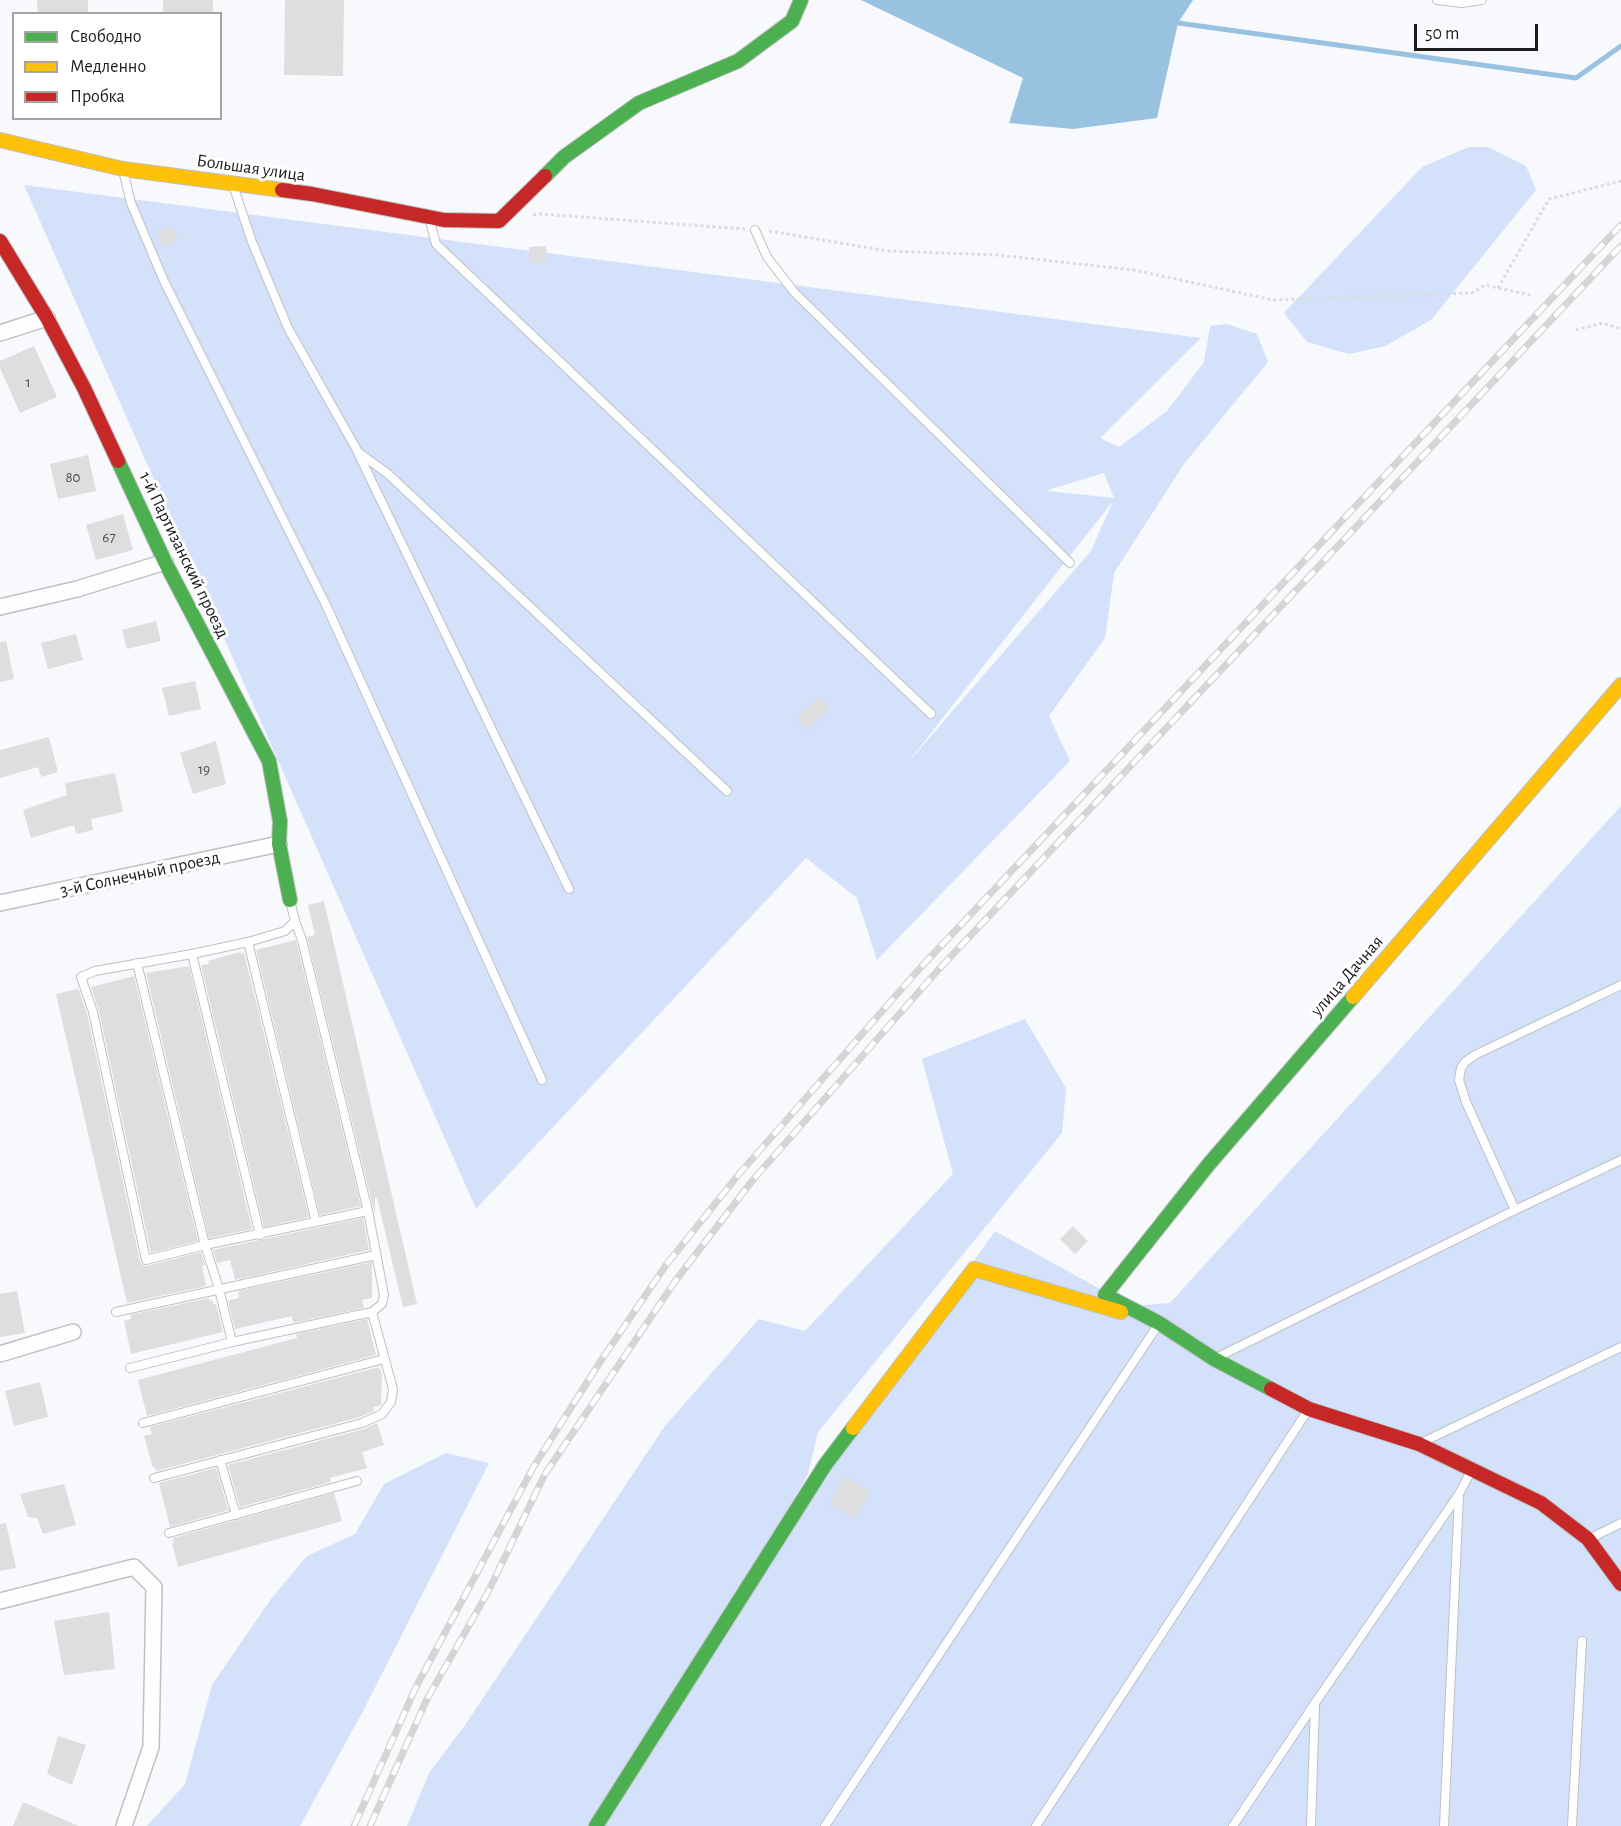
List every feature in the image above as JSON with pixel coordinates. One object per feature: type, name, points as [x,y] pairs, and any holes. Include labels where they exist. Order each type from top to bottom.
[{"type":"street","name":"Большая улица","points":[[0,140],[123,169],[312,194],[444,220],[499,221],[564,157],[639,103],[738,61],[792,21],[801,0]]},
{"type":"street","name":"1-й Партизанский проезд","points":[[0,241],[47,318],[84,388],[165,562],[269,760],[280,821],[279,844],[290,900]]},
{"type":"street","points":[[0,333],[47,318]]},
{"type":"street","points":[[0,608],[77,589],[165,562]]},
{"type":"street","name":"улица Дачная","points":[[1159,1323],[1105,1295],[1209,1164],[1621,685]]},
{"type":"street","name":"3-й Солнечный проезд","points":[[0,903],[279,844]]},
{"type":"street","points":[[596,1826],[825,1465],[974,1269],[1159,1323],[1214,1359],[1309,1409],[1419,1444],[1472,1469],[1541,1503],[1587,1539],[1621,1584]]},
{"type":"street","points":[[0,1354],[72,1332]]},
{"type":"street","points":[[0,1601],[134,1567],[154,1587],[151,1747],[124,1826]]},
{"type":"lane","points":[[1437,0],[1462,3],[1482,0]]},
{"type":"lane","points":[[123,169],[131,203],[164,281],[326,605],[542,1080]]},
{"type":"lane","points":[[232,183],[252,242],[288,328],[358,452],[569,889]]},
{"type":"lane","points":[[429,217],[436,244],[931,714]]},
{"type":"lane","points":[[755,230],[767,257],[794,292],[1070,563]]},
{"type":"lane","points":[[358,452],[388,474],[727,791]]},
{"type":"lane","points":[[130,1368],[232,1342],[372,1312],[384,1300],[368,1211],[305,951],[290,900]]},
{"type":"lane","points":[[295,921],[285,931],[248,942],[95,971],[81,977],[93,1012],[146,1260],[205,1245],[368,1211]]},
{"type":"lane","points":[[248,942],[316,1222]]},
{"type":"lane","points":[[192,954],[260,1235]]},
{"type":"lane","points":[[137,963],[205,1245],[232,1342]]},
{"type":"lane","points":[[1515,1210],[1466,1102],[1459,1080],[1461,1068],[1475,1055],[1621,986]]},
{"type":"lane","points":[[1214,1359],[1621,1160]]},
{"type":"lane","points":[[116,1312],[376,1255]]},
{"type":"lane","points":[[154,1478],[362,1424],[382,1414],[391,1401],[393,1389],[372,1312]]},
{"type":"lane","points":[[825,1826],[1159,1323]]},
{"type":"lane","points":[[1419,1444],[1621,1347]]},
{"type":"lane","points":[[142,1423],[384,1359]]},
{"type":"lane","points":[[1036,1826],[1309,1409]]},
{"type":"lane","points":[[220,1460],[236,1515]]},
{"type":"lane","points":[[1233,1826],[1460,1494],[1472,1469]]},
{"type":"lane","points":[[169,1533],[357,1481]]},
{"type":"lane","points":[[1444,1826],[1460,1494]]},
{"type":"lane","points":[[1587,1539],[1621,1523]]},
{"type":"lane","points":[[1572,1826],[1582,1641]]},
{"type":"lane","points":[[1311,1826],[1315,1703]]},
{"type":"path","points":[[1497,288],[1549,199],[1621,182]]},
{"type":"path","points":[[530,216],[540,214],[755,230],[888,251],[997,255],[1134,270],[1273,300],[1472,293],[1485,285],[1530,295]]},
{"type":"path","points":[[1576,330],[1604,323],[1621,329]]},
{"type":"shaded area","points":[[861,0],[1193,0],[1178,23],[1157,118],[1073,129],[1009,123],[1023,78]]},
{"type":"shaded area","points":[[1469,147],[1488,147],[1526,166],[1536,190],[1431,320],[1385,346],[1349,354],[1307,342],[1284,313],[1422,167]]},
{"type":"shaded area","points":[[24,185],[1201,338],[1100,438],[1119,447],[1167,411],[1204,362],[1210,326],[1227,324],[1257,334],[1268,362],[1184,464],[1114,573],[1105,638],[1049,716],[1070,761],[877,960],[857,898],[806,858],[476,1209]],"holes":[[[1104,473],[1114,498],[1048,491],[1048,490]],[[1113,501],[1091,551],[905,766]]]},
{"type":"shaded area","points":[[1621,806],[1621,1826],[407,1826],[429,1773],[465,1725],[665,1426],[759,1319],[805,1331],[953,1174],[922,1059],[1025,1019],[1066,1088],[1062,1133],[818,1432],[808,1474],[759,1562],[995,1231],[1131,1306],[1170,1303]]},
{"type":"shaded area","points":[[446,1453],[489,1463],[363,1711],[300,1826],[147,1826],[185,1784],[212,1685],[271,1599],[307,1556],[355,1534],[384,1484]]},
{"type":"building","points":[[37,0],[88,0],[88,12],[38,12]]},
{"type":"building","points":[[163,0],[213,0],[213,12],[163,12]]},
{"type":"building","points":[[285,0],[344,0],[343,76],[284,75]]},
{"type":"building","points":[[171,226],[178,239],[163,247],[156,233]]},
{"type":"building","points":[[546,246],[547,262],[530,263],[529,247]]},
{"type":"building","points":[[34,346],[57,397],[20,413],[0,368],[0,361]]},
{"type":"building","points":[[88,455],[96,491],[58,499],[50,464]]},
{"type":"building","points":[[123,514],[133,550],[96,560],[86,525]]},
{"type":"building","points":[[156,621],[161,641],[127,649],[122,630]]},
{"type":"building","points":[[76,634],[83,660],[48,669],[41,643]]},
{"type":"building","points":[[6,641],[14,679],[0,682],[0,642]]},
{"type":"building","points":[[195,681],[201,709],[169,716],[162,688]]},
{"type":"building","points":[[819,697],[830,708],[808,729],[797,718]]},
{"type":"building","points":[[49,737],[58,772],[41,777],[38,767],[0,778],[0,750]]},
{"type":"building","points":[[216,741],[226,784],[193,794],[180,753]]},
{"type":"building","points":[[115,773],[123,812],[91,819],[93,830],[76,834],[74,825],[31,838],[23,810],[67,795],[65,783]]},
{"type":"building","points":[[324,901],[417,1304],[403,1307],[377,1198],[375,1198],[375,1215],[307,937],[315,935],[308,905]]},
{"type":"building","points":[[296,940],[361,1206],[320,1215],[256,950]]},
{"type":"building","points":[[240,952],[244,953],[309,1217],[264,1227],[201,965]]},
{"type":"building","points":[[189,966],[252,1229],[209,1238],[146,973]]},
{"type":"building","points":[[134,976],[198,1241],[151,1253],[99,1011],[91,987]]},
{"type":"building","points":[[77,989],[87,1014],[140,1262],[147,1266],[201,1252],[205,1265],[202,1266],[206,1286],[127,1303],[56,994]]},
{"type":"building","points":[[363,1218],[369,1250],[235,1280],[230,1260],[217,1263],[213,1250]]},
{"type":"building","points":[[1073,1226],[1088,1241],[1075,1254],[1060,1239]]},
{"type":"building","points":[[372,1262],[372,1298],[362,1300],[364,1308],[293,1323],[292,1316],[235,1329],[228,1301],[239,1298],[238,1291]]},
{"type":"building","points":[[17,1291],[25,1333],[0,1337],[0,1294]]},
{"type":"building","points":[[209,1298],[213,1304],[216,1304],[223,1332],[131,1354],[124,1321],[131,1319],[130,1315]]},
{"type":"building","points":[[367,1319],[376,1355],[147,1416],[138,1380],[297,1338],[296,1334]]},
{"type":"building","points":[[379,1367],[382,1373],[381,1405],[373,1407],[374,1411],[360,1417],[156,1471],[155,1467],[153,1468],[144,1436],[152,1434],[150,1427]]},
{"type":"building","points":[[40,1382],[48,1417],[14,1426],[5,1391]]},
{"type":"building","points":[[377,1423],[384,1445],[362,1452],[367,1468],[330,1478],[331,1482],[240,1507],[228,1465],[364,1429]]},
{"type":"building","points":[[216,1468],[228,1510],[170,1527],[159,1483]]},
{"type":"building","points":[[845,1477],[870,1492],[855,1518],[830,1504]]},
{"type":"building","points":[[64,1484],[76,1525],[43,1534],[37,1518],[28,1517],[20,1494]]},
{"type":"building","points":[[334,1493],[342,1521],[178,1567],[172,1544],[174,1543],[173,1538]]},
{"type":"building","points":[[6,1523],[16,1568],[0,1571],[0,1524]]},
{"type":"building","points":[[109,1612],[115,1669],[64,1675],[54,1621]]},
{"type":"building","points":[[58,1736],[86,1745],[72,1785],[47,1774]]},
{"type":"building","points":[[23,1802],[79,1826],[13,1826]]},
{"type":"waterway","points":[[1178,23],[1576,78],[1621,46]]},
{"type":"railway","points":[[354,1826],[416,1687],[534,1466],[600,1362],[666,1265],[739,1174],[921,967],[1621,225]]},
{"type":"railway","points":[[370,1826],[427,1699],[488,1592],[545,1474],[676,1280],[752,1181],[939,969],[1621,246]]},
{"type":"traffic: fast","points":[[545,176],[564,157],[639,103],[738,61],[792,21],[801,0]]},
{"type":"traffic: fast","points":[[118,461],[165,562],[269,761],[280,821],[279,844],[290,900]]},
{"type":"traffic: fast","points":[[1271,1389],[1214,1359],[1159,1323],[1105,1295],[1209,1164],[1353,997]]},
{"type":"traffic: fast","points":[[596,1826],[825,1465],[853,1428]]},
{"type":"traffic: slow","points":[[0,140],[123,169],[282,190]]},
{"type":"traffic: slow","points":[[1353,997],[1621,685]]},
{"type":"traffic: slow","points":[[853,1428],[974,1269],[1121,1312]]},
{"type":"traffic: jam","points":[[282,190],[444,220],[499,221],[545,176]]},
{"type":"traffic: jam","points":[[0,241],[47,318],[84,388],[118,461]]},
{"type":"traffic: jam","points":[[1271,1389],[1309,1409],[1419,1444],[1541,1503],[1588,1539],[1621,1584]]}]
